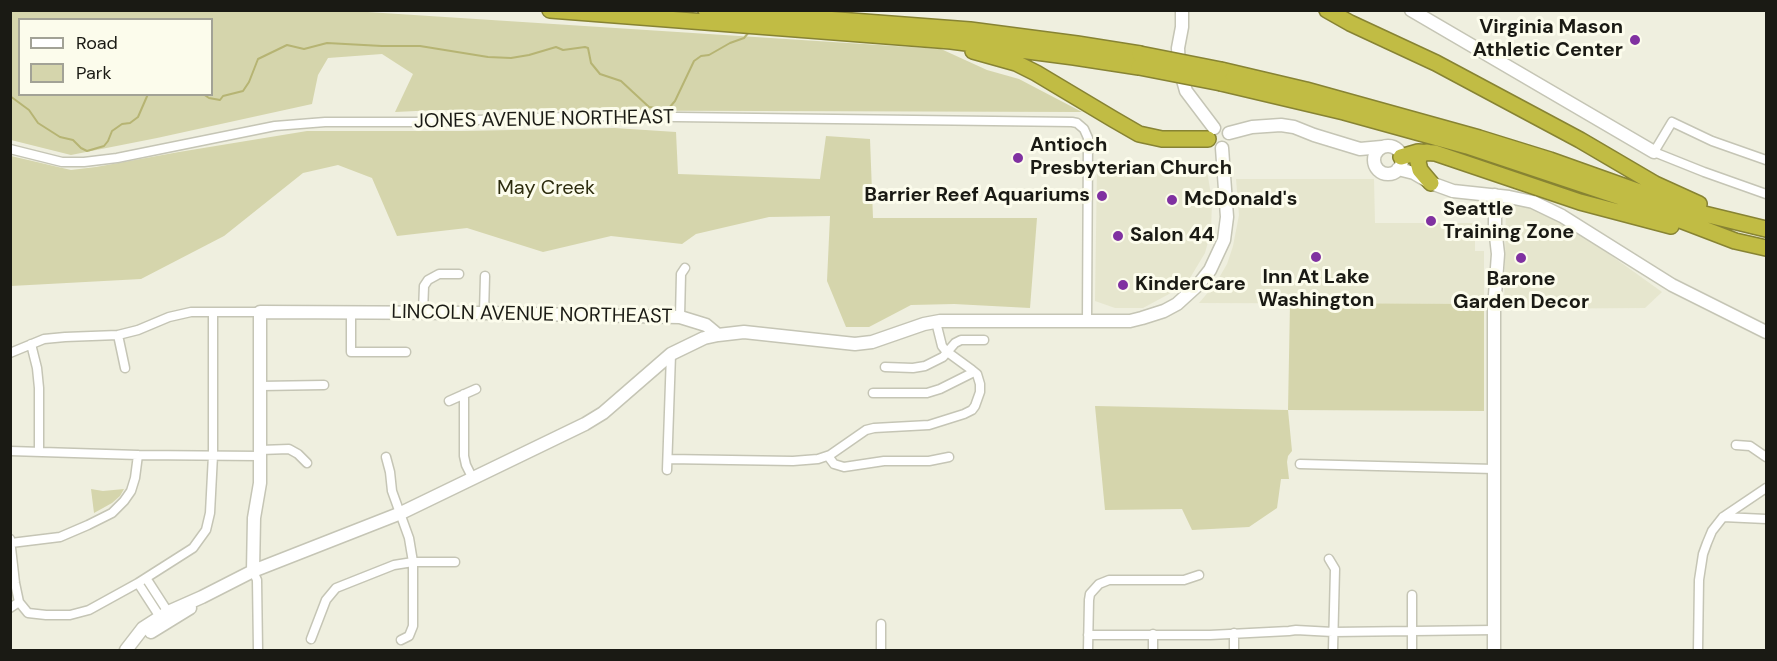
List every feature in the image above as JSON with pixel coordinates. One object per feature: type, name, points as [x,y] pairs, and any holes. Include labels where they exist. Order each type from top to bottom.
[{"type":"highway","points":[[550,10],[711,15],[793,23],[970,30],[1077,44],[1139,60],[1349,101],[1550,160],[1696,212],[1760,228]]},
{"type":"highway","points":[[1327,10],[1447,69],[1580,140],[1655,184],[1760,228]]},
{"type":"highway","points":[[793,23],[985,54],[1016,63],[1139,134],[1162,139],[1211,133]]},
{"type":"highway","points":[[849,33],[1139,60]]},
{"type":"highway","points":[[1221,76],[1467,146],[1598,189],[1735,241]]},
{"type":"highway","points":[[1400,162],[1418,152],[1435,153],[1580,202],[1698,233],[1767,248]]},
{"type":"highway","points":[[1427,152],[1420,155],[1418,162],[1420,170],[1431,183]]},
{"type":"street","points":[[1182,10],[1178,48],[1179,66],[1186,91],[1211,133],[1211,146],[1218,149],[1225,147],[1229,141],[1229,133],[1224,128],[1211,133]]},
{"type":"street","points":[[1411,10],[1654,152],[1767,194]]},
{"type":"street","name":"JONES AVENUE NORTHEAST","points":[[10,150],[62,162],[84,162],[117,158],[275,126],[325,122],[415,122],[598,116],[1077,123],[1084,129],[1088,138],[1087,321]]},
{"type":"street","points":[[1654,152],[1672,122],[1716,143],[1767,160]]},
{"type":"street","points":[[1229,133],[1252,127],[1281,125],[1294,127],[1360,149],[1394,147],[1400,153],[1400,162],[1389,173],[1385,173],[1377,168],[1374,161],[1360,149]]},
{"type":"street","points":[[1374,161],[1376,153],[1382,147]]},
{"type":"street","points":[[129,646],[144,628],[164,614],[253,571],[401,513],[593,420],[671,354],[704,338],[718,334],[744,332],[855,344],[872,342],[936,322],[1130,321],[1153,315],[1177,304],[1199,284],[1219,253],[1226,230],[1222,148]]},
{"type":"street","points":[[1400,162],[1414,174],[1431,183],[1453,190],[1533,202],[1556,212],[1672,285],[1767,333]]},
{"type":"street","points":[[1494,651],[1494,309],[1498,254],[1495,227],[1496,195]]},
{"type":"street","points":[[680,317],[681,274],[685,268]]},
{"type":"street","points":[[423,312],[424,286],[428,280],[439,274],[459,274]]},
{"type":"street","points":[[484,313],[485,276]]},
{"type":"street","points":[[10,538],[19,602],[28,613],[46,615],[70,615],[89,610],[142,581],[185,554],[200,541],[206,530],[210,513],[213,455],[213,312]]},
{"type":"street","name":"LINCOLN AVENUE NORTHEAST","points":[[10,352],[44,339],[118,336],[181,314],[213,312],[423,312],[680,317],[706,324],[718,334]]},
{"type":"street","points":[[258,651],[257,580],[253,571],[254,518],[260,483],[260,312]]},
{"type":"street","points":[[351,312],[351,352],[406,352]]},
{"type":"street","points":[[668,459],[809,460],[828,456],[866,430],[929,425],[972,410],[980,392],[976,374],[942,346],[936,322]]},
{"type":"street","points":[[118,336],[125,368]]},
{"type":"street","points":[[885,367],[926,366],[937,361],[961,340],[984,339]]},
{"type":"street","points":[[31,344],[38,378],[39,451]]},
{"type":"street","points":[[667,470],[671,354]]},
{"type":"street","points":[[873,393],[927,393],[974,372]]},
{"type":"street","points":[[260,386],[324,385]]},
{"type":"street","points":[[449,401],[476,389]]},
{"type":"street","points":[[464,394],[464,456],[473,479]]},
{"type":"street","points":[[1736,445],[1750,446],[1767,457]]},
{"type":"street","points":[[10,451],[213,455],[289,449],[307,463]]},
{"type":"street","points":[[11,543],[60,537],[112,513],[131,491],[138,455]]},
{"type":"street","points":[[828,456],[834,464],[844,467],[884,460],[929,461],[949,457]]},
{"type":"street","points":[[386,457],[392,491],[409,538],[413,562],[413,626],[409,636],[401,640]]},
{"type":"street","points":[[1300,465],[1494,470]]},
{"type":"street","points":[[1698,651],[1701,567],[1703,554],[1712,531],[1723,517],[1767,488]]},
{"type":"street","points":[[1723,517],[1767,519]]},
{"type":"street","points":[[1329,559],[1335,569],[1333,651]]},
{"type":"street","points":[[311,639],[326,600],[336,588],[382,569],[413,562],[455,562]]},
{"type":"street","points":[[1088,651],[1089,600],[1094,589],[1104,581],[1184,580],[1199,575]]},
{"type":"street","points":[[142,581],[164,614]]},
{"type":"street","points":[[1412,595],[1412,651]]},
{"type":"street","points":[[129,646],[186,611],[202,597]]},
{"type":"street","points":[[10,608],[19,602]]},
{"type":"street","points":[[881,624],[881,651]]},
{"type":"street","points":[[1088,634],[1186,634],[1296,630],[1333,632],[1494,630]]},
{"type":"street","points":[[1234,633],[1234,651]]},
{"type":"street","points":[[1153,634],[1153,651]]},
{"type":"shaded area","points":[[1097,166],[1207,170],[1212,202],[1211,231],[1205,253],[1190,278],[1169,294],[1143,308],[1115,308],[1095,301]]},
{"type":"shaded area","points":[[1236,179],[1374,179],[1375,223],[1475,223],[1475,251],[1484,251],[1484,304],[1199,303],[1216,283],[1227,264],[1233,246],[1239,215]]},
{"type":"shaded area","points":[[1520,198],[1577,231],[1662,292],[1645,308],[1504,309],[1506,207],[1511,199]]},
{"type":"green space","points":[[11,10],[352,11],[941,49],[987,70],[1019,79],[1082,112],[437,110],[395,112],[413,74],[382,54],[328,58],[318,75],[312,104],[71,155],[11,140]]},
{"type":"green space","name":"May Creek","points":[[615,128],[676,132],[678,174],[820,179],[826,136],[870,139],[873,218],[1037,218],[1030,308],[954,304],[911,305],[869,327],[846,327],[827,281],[830,216],[769,217],[696,234],[682,244],[611,236],[543,252],[467,228],[397,236],[372,178],[338,165],[303,173],[224,236],[141,279],[11,286],[11,156],[71,170],[307,131]]},
{"type":"green space","points":[[1290,303],[1484,304],[1484,411],[1288,410]]},
{"type":"green space","points":[[1095,406],[1288,410],[1292,451],[1287,462],[1289,479],[1281,479],[1277,508],[1249,527],[1192,530],[1182,509],[1105,510]]},
{"type":"green space","points":[[91,489],[103,491],[124,489],[112,503],[94,513]]},
{"type":"waterway","name":"May Creek","points":[[206,96],[220,100],[223,96],[243,91],[258,59],[287,45],[304,49],[327,43],[420,46],[488,57],[511,58],[556,47],[563,50],[585,47],[588,48],[591,63],[600,74],[621,81],[649,107],[664,109],[669,108],[675,101],[694,61],[744,38],[749,32]]},
{"type":"waterway","name":"May Creek","points":[[10,96],[29,110],[38,123],[60,137],[73,140],[87,151],[104,146],[112,131],[138,117],[147,96]]},
{"type":"place","name":"Virginia Mason Athletic Center","points":[[1635,40]]},
{"type":"place","name":"Antioch Presbyterian Church","points":[[1018,158]]},
{"type":"place","name":"Barrier Reef Aquariums","points":[[1102,196]]},
{"type":"place","name":"McDonald's","points":[[1172,200]]},
{"type":"place","name":"Seattle Training Zone","points":[[1431,221]]},
{"type":"place","name":"Salon 44","points":[[1118,236]]},
{"type":"place","name":"Inn At Lake Washington","points":[[1316,257]]},
{"type":"place","name":"Barone Garden Decor","points":[[1521,258]]},
{"type":"place","name":"KinderCare","points":[[1123,285]]}]
